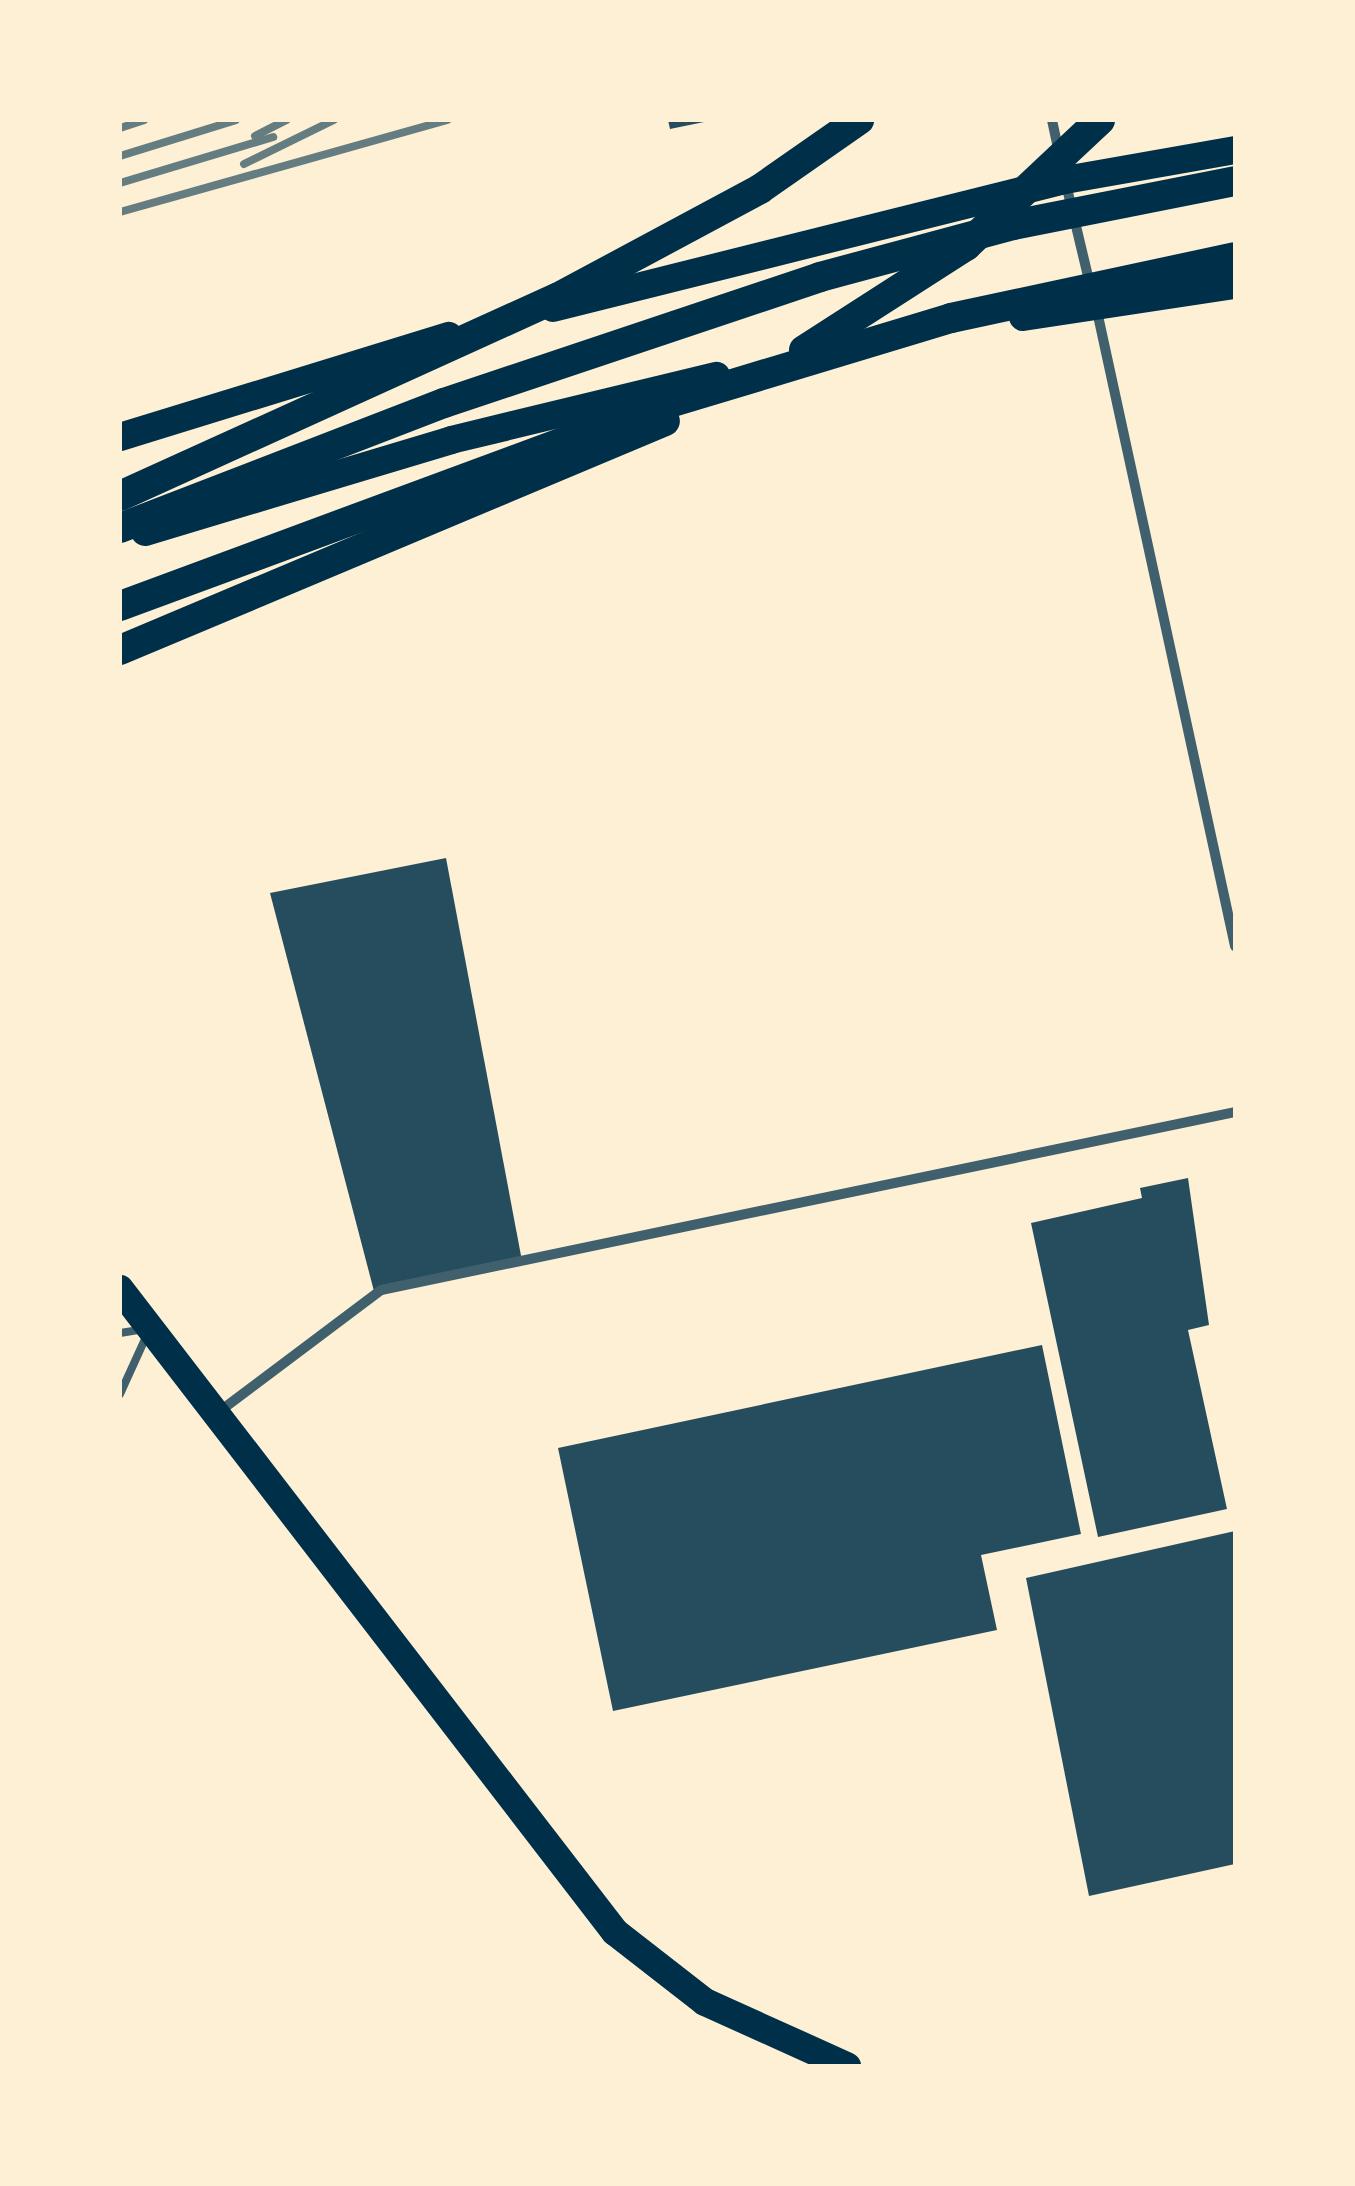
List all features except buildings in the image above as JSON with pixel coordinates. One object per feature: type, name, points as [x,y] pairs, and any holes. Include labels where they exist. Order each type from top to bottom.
[{"type":"highway","points":[[120,496],[557,298],[760,188],[859,120]]},
{"type":"highway","points":[[120,650],[721,396],[966,246],[1100,120]]},
{"type":"highway","points":[[120,437],[452,336],[1065,180],[1235,150]]},
{"type":"highway","points":[[120,528],[462,397],[820,277],[1014,224],[1235,181]]},
{"type":"highway","points":[[120,606],[663,404],[951,318],[1235,257]]},
{"type":"highway","points":[[120,541],[451,440],[674,386],[1095,303],[1235,284]]},
{"type":"highway","points":[[120,1289],[615,1932],[704,2002],[848,2066]]},
{"type":"street","points":[[1052,120],[1235,946]]},
{"type":"street","points":[[215,1415],[381,1290],[1235,1112]]},
{"type":"lane","points":[[120,1333],[150,1328]]},
{"type":"lane","points":[[120,1394],[150,1328]]},
{"type":"railway","points":[[120,128],[144,120]]},
{"type":"railway","points":[[120,156],[236,120]]},
{"type":"railway","points":[[255,136],[287,120]]},
{"type":"railway","points":[[244,164],[334,120]]},
{"type":"railway","points":[[120,212],[447,120]]},
{"type":"railway","points":[[120,183],[273,137]]}]
